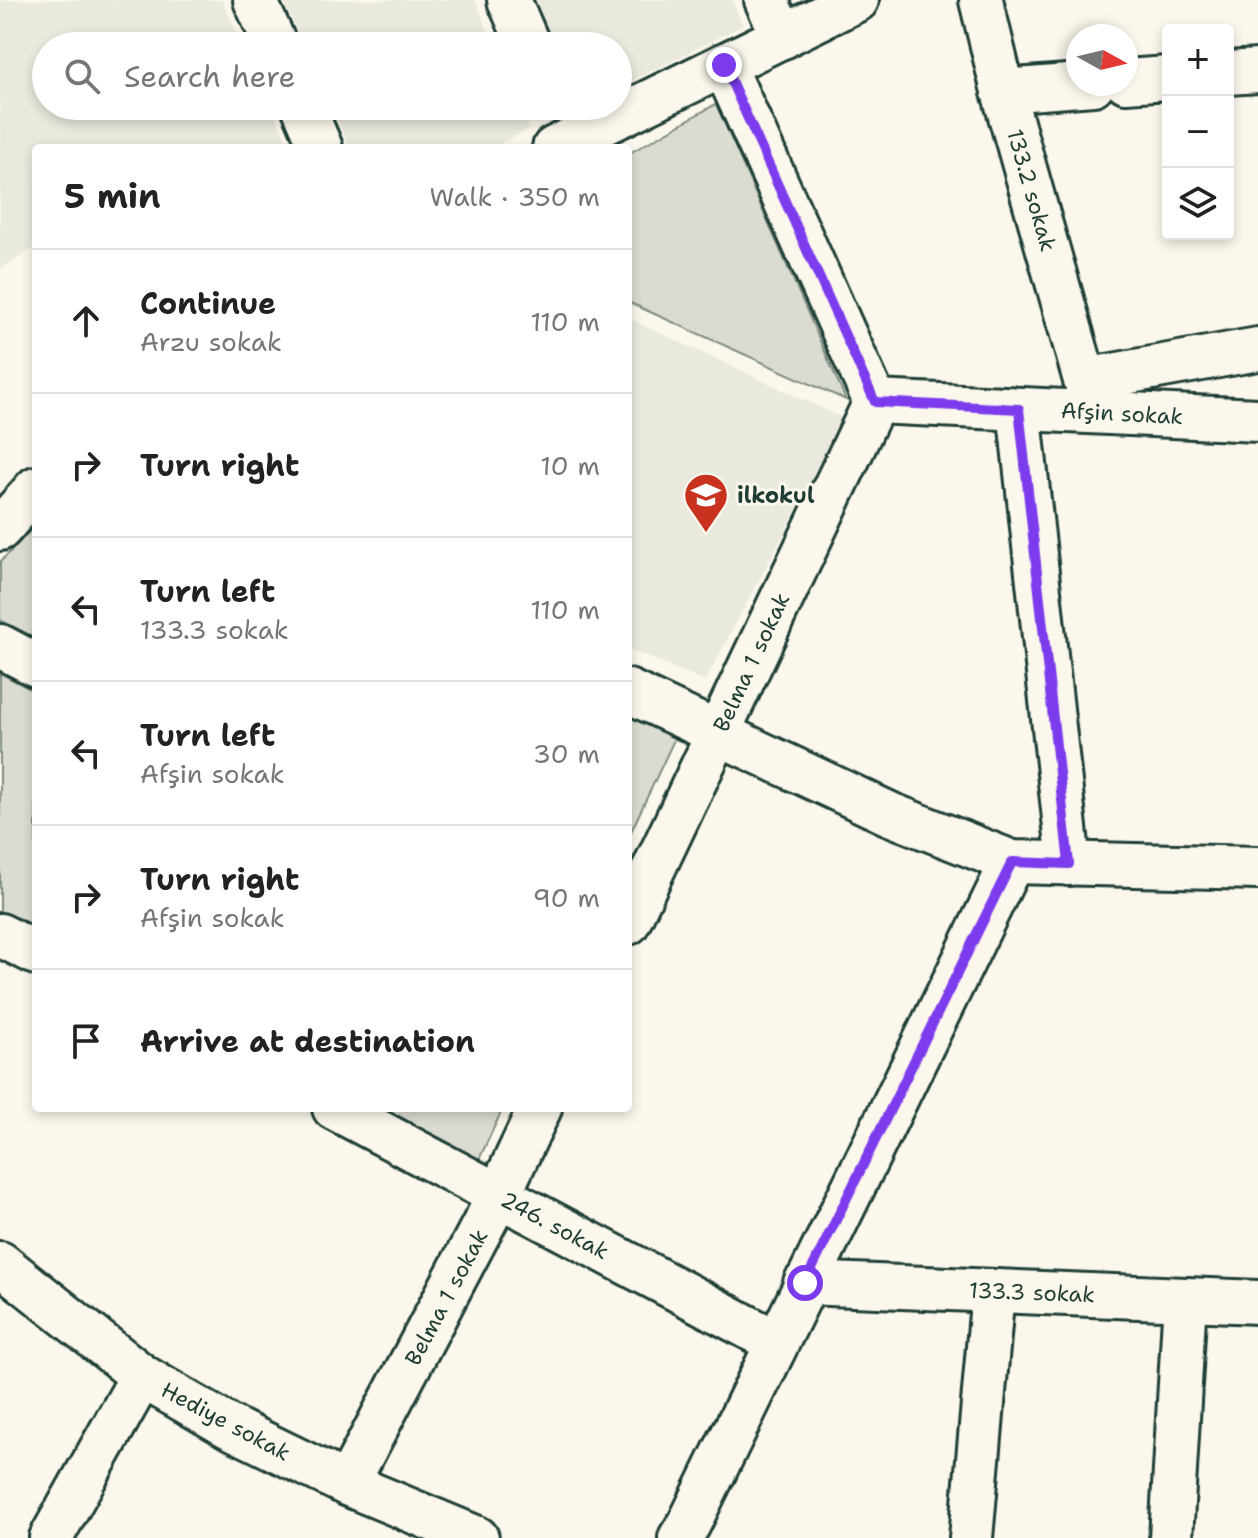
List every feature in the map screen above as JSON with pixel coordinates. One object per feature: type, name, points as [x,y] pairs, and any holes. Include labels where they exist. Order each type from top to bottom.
[{"type":"street","points":[[255,0],[270,32]]},
{"type":"street","points":[[509,0],[523,32]]},
{"type":"street","points":[[632,102],[724,65],[774,18],[857,0]]},
{"type":"street","name":"133.2 sokak","points":[[981,0],[1003,91],[1090,396]]},
{"type":"street","points":[[724,65],[875,402]]},
{"type":"street","points":[[1234,73],[1258,71]]},
{"type":"street","points":[[1138,80],[1162,78]]},
{"type":"street","points":[[1003,91],[1066,86]]},
{"type":"street","points":[[309,120],[319,144]]},
{"type":"street","points":[[559,131],[586,120]]},
{"type":"street","points":[[1090,396],[1258,349]]},
{"type":"street","name":"Afşin sokak","points":[[875,402],[1019,409],[1090,396],[1258,420]]},
{"type":"street","name":"Belma 1 sokak","points":[[632,915],[875,402]]},
{"type":"street","points":[[1019,409],[1069,864]]},
{"type":"street","points":[[0,529],[32,493]]},
{"type":"street","points":[[0,646],[32,663]]},
{"type":"street","points":[[632,693],[890,814],[1012,862],[1258,868]]},
{"type":"street","points":[[680,1538],[1012,862]]},
{"type":"street","points":[[0,935],[32,951]]},
{"type":"street","name":"246. sokak","points":[[342,1112],[776,1342]]},
{"type":"street","name":"Belma 1 sokak","points":[[347,1484],[499,1195],[538,1112]]},
{"type":"street","name":"Hediye sokak","points":[[0,1263],[142,1376],[228,1426],[347,1484],[477,1538]]},
{"type":"street","name":"133.3 sokak","points":[[805,1283],[1258,1302]]},
{"type":"street","points":[[971,1538],[993,1291]]},
{"type":"street","points":[[1171,1538],[1185,1299]]},
{"type":"street","points":[[51,1538],[142,1376]]},
{"type":"shaded area","points":[[0,0],[222,0],[237,32],[32,32],[32,120],[277,120],[288,144],[32,144],[32,249],[0,269]]},
{"type":"shaded area","points":[[283,0],[475,0],[488,32],[298,32]]},
{"type":"shaded area","points":[[531,0],[732,0],[743,25],[632,81],[632,32],[544,32]]},
{"type":"shaded area","points":[[716,104],[846,400],[632,304],[632,152]]},
{"type":"shaded area","points":[[337,120],[525,120],[529,129],[500,144],[348,144]]},
{"type":"shaded area","name":"ilkokul","points":[[632,320],[845,419],[705,681],[632,651]]},
{"type":"shaded area","points":[[32,529],[32,636],[0,620],[0,562]]},
{"type":"shaded area","points":[[0,673],[32,690],[32,931],[0,914]]},
{"type":"shaded area","points":[[632,710],[679,729],[632,829]]},
{"type":"shaded area","points":[[369,1112],[501,1112],[476,1166]]},
{"type":"place","name":"ilkokul","points":[[706,534]]},
{"type":"route","points":[[724,65],[875,402],[1019,409],[1069,864],[1012,862],[805,1283]]}]
